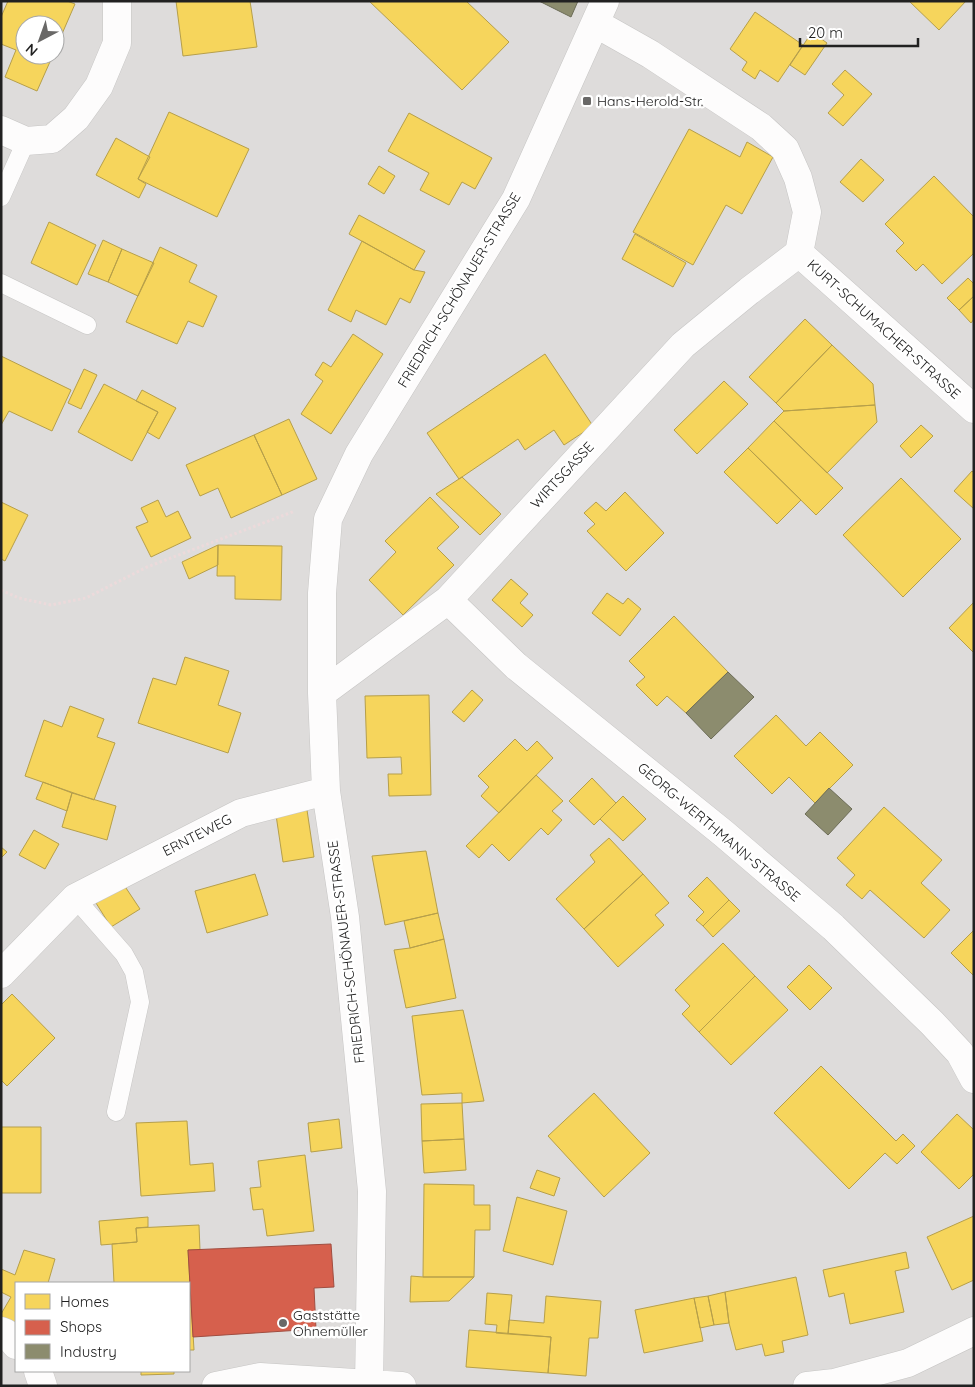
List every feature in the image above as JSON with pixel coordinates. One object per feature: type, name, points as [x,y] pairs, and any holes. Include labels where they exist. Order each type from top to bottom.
[{"type":"street","points":[[1,130],[26,142],[52,138],[76,118],[99,86],[117,43],[116,1]]},
{"type":"street","name":"KURT-SCHUMACHER-STRASSE","points":[[600,12],[650,54],[761,127],[785,149],[798,178],[806,212],[800,253],[974,409]]},
{"type":"street","name":"FRIEDRICH-SCHÖNAUER-STRASSE","points":[[369,1385],[372,1191],[345,917],[326,792],[322,693],[322,593],[328,519],[359,454],[516,199],[600,12]]},
{"type":"street","name":"WIRTSGASSE","points":[[322,693],[448,600],[683,345],[749,291],[800,253]]},
{"type":"street","name":"GEORG-WERTHMANN-STRASSE","points":[[448,600],[516,666],[723,833],[833,927],[932,1023],[960,1053],[974,1079]]},
{"type":"street","name":"ERNTEWEG","points":[[1,974],[76,898],[241,813],[326,792]]},
{"type":"street","points":[[1,1331],[6,1333],[15,1344]]},
{"type":"street","points":[[808,1386],[834,1383],[908,1363],[974,1331]]},
{"type":"street","points":[[38,1372],[43,1386]]},
{"type":"street","points":[[216,1386],[260,1377],[402,1386]]},
{"type":"lane","points":[[1,197],[26,142]]},
{"type":"lane","points":[[1,283],[87,324]]},
{"type":"lane","points":[[76,898],[124,954],[134,972],[140,1002],[116,1112]]},
{"type":"path","points":[[1,590],[19,598],[52,605],[86,598],[147,567],[301,509],[328,519]]},
{"type":"shaded area","points":[[1,1],[974,1],[974,1386],[1,1386]]},
{"type":"building: Homes","points":[[8,1],[67,1],[75,4],[65,27],[65,15],[15,15],[15,50],[1,44],[1,17]]},
{"type":"building: Homes","points":[[176,1],[250,1],[257,47],[183,56]]},
{"type":"building: Homes","points":[[369,1],[466,1],[509,42],[462,90]]},
{"type":"building: Homes","points":[[909,1],[966,1],[939,30]]},
{"type":"building: Homes","points":[[755,12],[803,45],[778,82],[760,70],[755,79],[742,70],[747,62],[730,49]]},
{"type":"building: Homes","points":[[812,32],[827,43],[805,75],[790,65]]},
{"type":"building: Homes","points":[[15,52],[15,65],[49,65],[37,91],[5,77]]},
{"type":"building: Homes","points":[[845,70],[872,94],[843,126],[828,113],[844,95],[832,84]]},
{"type":"building: Homes","points":[[169,112],[249,149],[217,217],[138,179]]},
{"type":"building: Homes","points":[[409,113],[492,158],[475,189],[462,182],[449,205],[420,190],[429,173],[388,151]]},
{"type":"building: Homes","points":[[689,129],[740,157],[747,142],[773,157],[742,214],[726,205],[693,265],[633,232]]},
{"type":"building: Homes","points":[[116,138],[150,157],[138,179],[146,184],[139,198],[96,175]]},
{"type":"building: Homes","points":[[861,159],[884,180],[863,202],[840,182]]},
{"type":"building: Homes","points":[[379,166],[395,176],[384,194],[368,184]]},
{"type":"building: Homes","points":[[934,176],[974,217],[974,253],[942,284],[923,264],[916,271],[896,251],[904,243],[885,224]]},
{"type":"building: Homes","points":[[359,215],[425,251],[414,270],[349,234]]},
{"type":"building: Homes","points":[[49,222],[96,245],[77,285],[31,263]]},
{"type":"building: Homes","points":[[635,234],[686,263],[673,287],[622,259]]},
{"type":"building: Homes","points":[[103,240],[122,249],[108,282],[88,274]]},
{"type":"building: Homes","points":[[362,241],[414,270],[425,272],[410,303],[400,298],[386,325],[356,310],[351,322],[328,310]]},
{"type":"building: Homes","points":[[160,247],[197,265],[189,282],[217,296],[203,327],[188,321],[177,344],[126,322]]},
{"type":"building: Homes","points":[[122,249],[154,263],[138,296],[108,282]]},
{"type":"building: Homes","points":[[968,278],[974,284],[974,296],[959,310],[947,298]]},
{"type":"building: Homes","points":[[974,296],[974,319],[971,323],[959,310]]},
{"type":"building: Homes","points":[[805,319],[832,345],[776,403],[749,377]]},
{"type":"building: Homes","points":[[353,334],[383,354],[331,434],[301,414],[323,381],[315,375],[323,362],[331,367]]},
{"type":"building: Homes","points":[[832,345],[873,384],[875,405],[784,411],[776,403]]},
{"type":"building: Homes","points":[[545,354],[593,426],[564,445],[554,430],[525,450],[518,439],[459,479],[427,433]]},
{"type":"building: Homes","points":[[1,356],[71,390],[52,431],[9,411],[1,425]]},
{"type":"building: Homes","points":[[84,369],[97,375],[81,409],[68,403]]},
{"type":"building: Homes","points":[[724,381],[748,404],[697,454],[674,430]]},
{"type":"building: Homes","points":[[104,384],[158,412],[132,461],[78,432]]},
{"type":"building: Homes","points":[[142,390],[176,408],[159,439],[147,432],[158,412],[136,401]]},
{"type":"building: Homes","points":[[875,405],[877,422],[827,473],[774,421],[784,411]]},
{"type":"building: Homes","points":[[289,419],[317,479],[282,495],[254,435]]},
{"type":"building: Homes","points":[[774,421],[843,488],[816,515],[748,448]]},
{"type":"building: Homes","points":[[921,425],[933,436],[911,458],[900,446]]},
{"type":"building: Homes","points":[[254,435],[282,495],[231,518],[218,488],[200,496],[186,465]]},
{"type":"building: Homes","points":[[748,448],[801,500],[777,524],[724,472]]},
{"type":"building: Homes","points":[[972,471],[974,473],[974,509],[954,491]]},
{"type":"building: Homes","points":[[462,477],[501,514],[480,535],[436,494]]},
{"type":"building: Homes","points":[[901,478],[961,539],[903,597],[843,535]]},
{"type":"building: Homes","points":[[625,492],[664,533],[626,571],[587,531],[595,524],[584,513],[596,502],[606,511]]},
{"type":"building: Homes","points":[[430,497],[459,527],[437,548],[454,565],[403,615],[369,580],[396,552],[385,541]]},
{"type":"building: Homes","points":[[158,500],[166,517],[178,511],[191,538],[151,557],[136,527],[148,522],[141,508]]},
{"type":"building: Homes","points":[[1,502],[28,515],[5,561],[1,559]]},
{"type":"building: Homes","points":[[218,545],[282,546],[281,600],[235,599],[235,576],[217,576]]},
{"type":"building: Homes","points":[[218,545],[218,565],[189,579],[182,562]]},
{"type":"building: Homes","points":[[511,579],[528,594],[520,603],[533,615],[522,627],[492,600]]},
{"type":"building: Homes","points":[[607,593],[623,604],[628,598],[641,609],[620,636],[592,613]]},
{"type":"building: Homes","points":[[974,602],[974,653],[949,628]]},
{"type":"building: Homes","points":[[674,616],[728,672],[686,713],[667,696],[657,706],[636,685],[645,677],[629,661]]},
{"type":"building: Homes","points":[[185,657],[229,671],[218,705],[241,713],[228,753],[138,723],[153,678],[176,685]]},
{"type":"building: Homes","points":[[472,690],[483,700],[464,722],[452,712]]},
{"type":"building: Homes","points":[[429,695],[431,795],[389,796],[388,774],[402,774],[401,757],[367,758],[365,696]]},
{"type":"building: Homes","points":[[70,706],[104,719],[97,737],[115,743],[94,800],[25,776],[44,720],[62,727]]},
{"type":"building: Homes","points":[[776,715],[806,746],[820,732],[853,765],[815,803],[789,777],[772,794],[734,756]]},
{"type":"building: Homes","points":[[515,739],[527,751],[537,741],[553,758],[499,813],[481,796],[489,787],[478,776]]},
{"type":"building: Homes","points":[[536,775],[563,801],[552,811],[562,820],[548,835],[541,828],[509,861],[492,844],[479,858],[466,846]]},
{"type":"building: Homes","points":[[592,778],[616,803],[594,825],[569,801]]},
{"type":"building: Homes","points":[[43,782],[72,793],[67,811],[36,799]]},
{"type":"building: Homes","points":[[72,793],[116,806],[107,840],[62,827]]},
{"type":"building: Homes","points":[[623,796],[646,819],[623,841],[600,819]]},
{"type":"building: Homes","points":[[884,807],[942,860],[921,883],[950,910],[924,938],[870,890],[862,899],[846,885],[855,875],[837,858]]},
{"type":"building: Homes","points":[[307,810],[314,857],[283,862],[276,815]]},
{"type":"building: Homes","points":[[34,830],[59,844],[45,869],[19,855]]},
{"type":"building: Homes","points":[[609,838],[643,874],[584,929],[556,899],[595,862],[590,855]]},
{"type":"building: Homes","points":[[1,847],[7,852],[1,858]]},
{"type":"building: Homes","points":[[426,851],[438,913],[385,925],[372,856]]},
{"type":"building: Homes","points":[[255,874],[268,915],[207,933],[195,891]]},
{"type":"building: Homes","points":[[643,874],[669,903],[655,915],[664,925],[618,967],[584,929]]},
{"type":"building: Homes","points":[[707,877],[729,900],[703,926],[696,920],[704,912],[688,896]]},
{"type":"building: Homes","points":[[124,885],[140,909],[111,927],[96,903]]},
{"type":"building: Homes","points":[[729,900],[740,911],[713,937],[703,926]]},
{"type":"building: Homes","points":[[438,913],[444,939],[410,948],[404,921]]},
{"type":"building: Homes","points":[[974,930],[974,976],[951,953]]},
{"type":"building: Homes","points":[[444,939],[456,998],[406,1008],[394,950]]},
{"type":"building: Homes","points":[[723,943],[755,976],[699,1032],[682,1014],[690,1006],[675,990]]},
{"type":"building: Homes","points":[[809,965],[832,988],[810,1010],[787,987]]},
{"type":"building: Homes","points":[[755,976],[788,1010],[731,1065],[699,1032]]},
{"type":"building: Homes","points":[[12,994],[55,1038],[7,1086],[1,1080],[1,1005]]},
{"type":"building: Homes","points":[[463,1010],[484,1101],[462,1103],[462,1093],[422,1095],[412,1016]]},
{"type":"building: Homes","points":[[821,1066],[896,1141],[903,1134],[915,1146],[897,1164],[885,1153],[849,1189],[774,1113]]},
{"type":"building: Homes","points":[[594,1093],[650,1153],[604,1197],[548,1136]]},
{"type":"building: Homes","points":[[462,1103],[464,1139],[422,1141],[421,1104]]},
{"type":"building: Homes","points":[[957,1114],[974,1130],[974,1174],[959,1189],[921,1152]]},
{"type":"building: Homes","points":[[339,1119],[342,1148],[311,1152],[308,1123]]},
{"type":"building: Homes","points":[[187,1121],[190,1165],[213,1163],[215,1191],[141,1196],[136,1123]]},
{"type":"building: Homes","points":[[1,1127],[41,1127],[41,1193],[1,1193]]},
{"type":"building: Homes","points":[[464,1139],[466,1170],[424,1173],[422,1141]]},
{"type":"building: Homes","points":[[305,1155],[314,1231],[267,1236],[263,1209],[253,1210],[250,1188],[261,1187],[258,1161]]},
{"type":"building: Homes","points":[[537,1170],[560,1178],[554,1196],[530,1188]]},
{"type":"building: Homes","points":[[424,1184],[474,1185],[474,1205],[490,1205],[490,1230],[475,1230],[474,1277],[423,1277]]},
{"type":"building: Homes","points":[[517,1197],[567,1211],[553,1265],[503,1251]]},
{"type":"building: Homes","points":[[974,1216],[974,1280],[952,1290],[927,1237]]},
{"type":"building: Homes","points":[[148,1217],[148,1227],[136,1228],[137,1242],[101,1245],[99,1221]]},
{"type":"building: Homes","points":[[199,1225],[200,1250],[188,1250],[190,1282],[114,1282],[112,1244],[137,1242],[136,1228]]},
{"type":"building: Homes","points":[[24,1250],[55,1259],[48,1282],[15,1282],[15,1323],[1,1318],[1,1314],[11,1297],[1,1292],[1,1269],[15,1275]]},
{"type":"building: Homes","points":[[906,1252],[909,1268],[895,1271],[904,1312],[850,1324],[844,1293],[829,1297],[823,1270]]},
{"type":"building: Homes","points":[[411,1276],[474,1277],[449,1301],[410,1302]]},
{"type":"building: Homes","points":[[796,1277],[808,1335],[782,1341],[784,1352],[765,1356],[762,1344],[736,1350],[729,1323],[725,1292]]},
{"type":"building: Homes","points":[[190,1283],[194,1350],[190,1350]]},
{"type":"building: Homes","points":[[725,1292],[729,1323],[714,1325],[708,1296]]},
{"type":"building: Homes","points":[[487,1293],[512,1295],[508,1334],[496,1333],[497,1325],[485,1324]]},
{"type":"building: Homes","points":[[546,1296],[601,1301],[598,1338],[589,1338],[586,1376],[548,1373],[551,1337],[508,1334],[509,1320],[544,1323]]},
{"type":"building: Homes","points":[[708,1296],[714,1325],[700,1328],[694,1298]]},
{"type":"building: Homes","points":[[694,1298],[703,1341],[644,1353],[635,1310]]},
{"type":"building: Homes","points":[[469,1330],[551,1337],[548,1373],[466,1367]]},
{"type":"building: Homes","points":[[141,1372],[174,1372],[174,1374],[141,1375]]},
{"type":"building: Shops","points":[[331,1244],[334,1287],[314,1288],[316,1329],[193,1337],[188,1250]]},
{"type":"building: Industry","points":[[539,1],[578,1],[571,17]]},
{"type":"building: Industry","points":[[728,672],[754,697],[711,739],[686,713]]},
{"type":"building: Industry","points":[[829,788],[852,809],[828,835],[805,814]]},
{"type":"place","name":"Hans-Herold-Str.","points":[[587,101]]},
{"type":"place","name":"Gaststätte Ohnemüller","points":[[283,1323]]}]
